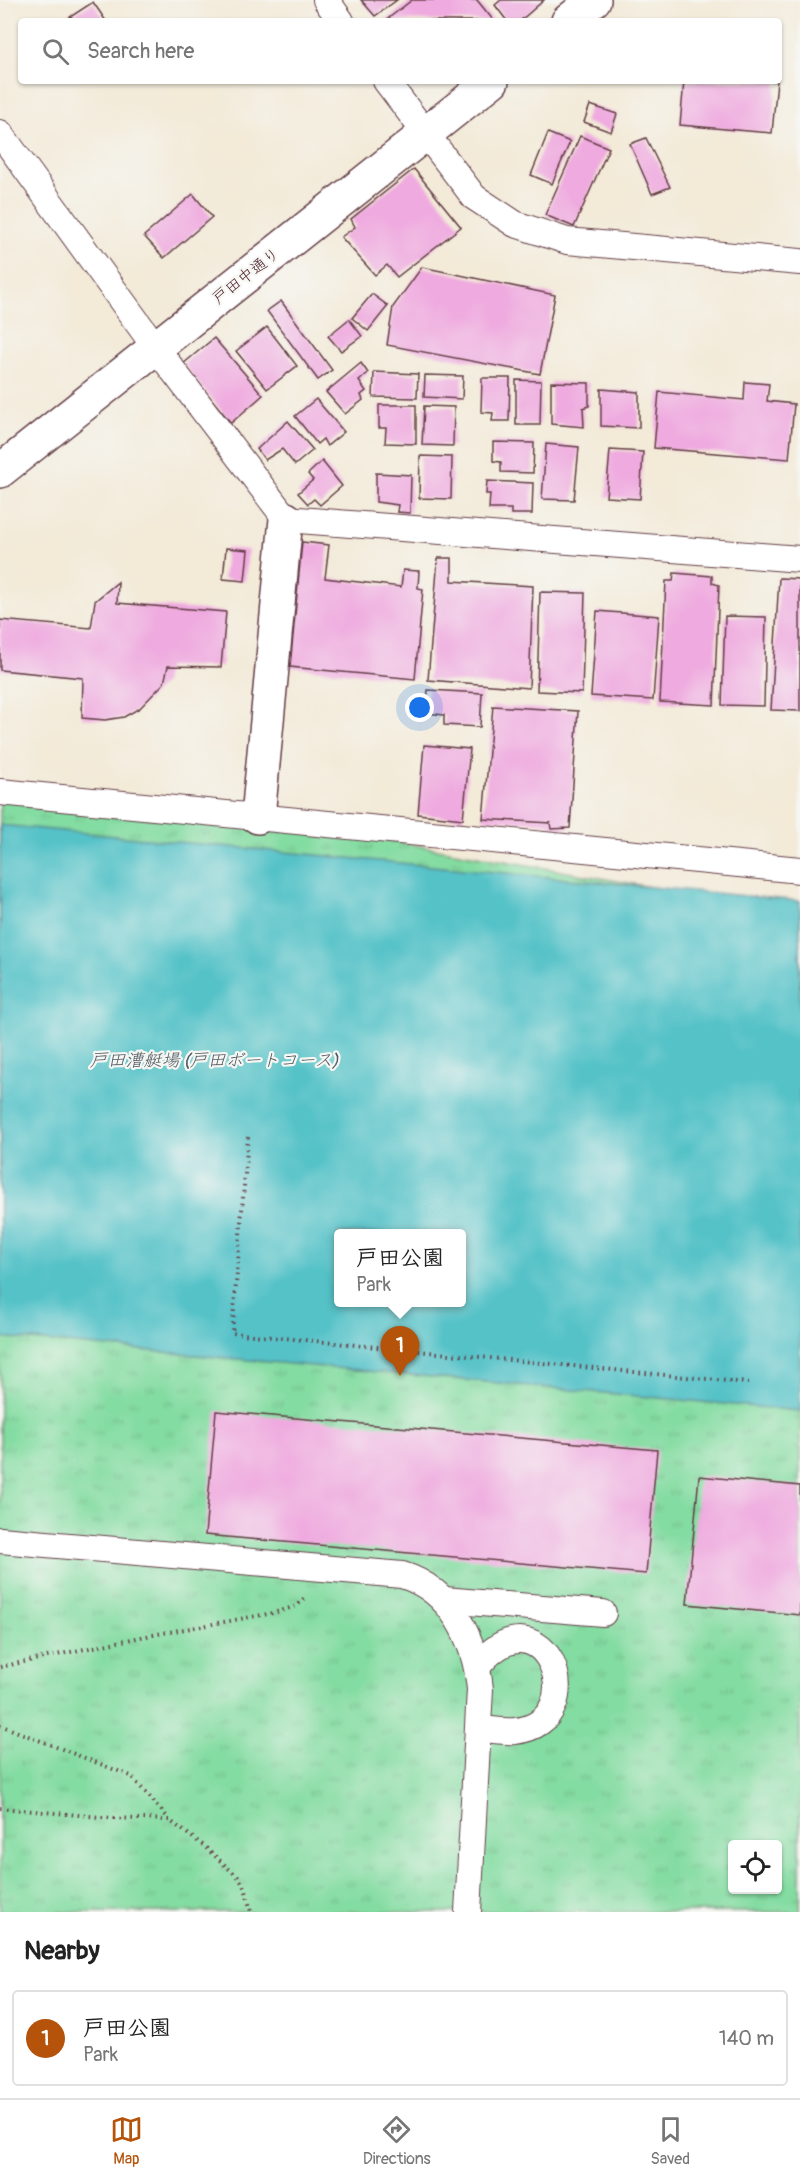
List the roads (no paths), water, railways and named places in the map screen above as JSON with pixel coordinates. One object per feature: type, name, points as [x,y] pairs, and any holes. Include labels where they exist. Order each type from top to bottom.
[{"type":"street","points":[[326,0],[339,18]]},
{"type":"street","points":[[572,18],[594,0]]},
{"type":"street","points":[[388,84],[474,197],[515,224],[567,241],[800,262]]},
{"type":"street","name":"戸田中通り","points":[[0,471],[488,84]]},
{"type":"street","points":[[0,133],[156,348],[286,519],[258,817]]},
{"type":"street","points":[[286,519],[800,559]]},
{"type":"street","points":[[0,792],[800,870]]},
{"type":"street","points":[[0,1540],[402,1575],[418,1580],[444,1600],[465,1631],[478,1666],[480,1689],[468,1912]]},
{"type":"street","points":[[444,1600],[603,1613]]},
{"type":"street","points":[[478,1666],[496,1648],[522,1641],[534,1644],[544,1651],[553,1662],[558,1675],[554,1702],[542,1719],[530,1727],[515,1731],[478,1729]]},
{"type":"water","name":"戸田漕艇場 (戸田ボートコース)","points":[[0,825],[800,901],[800,1411],[0,1337]]},
{"type":"place","name":"戸田公園","points":[[400,1376]]}]
